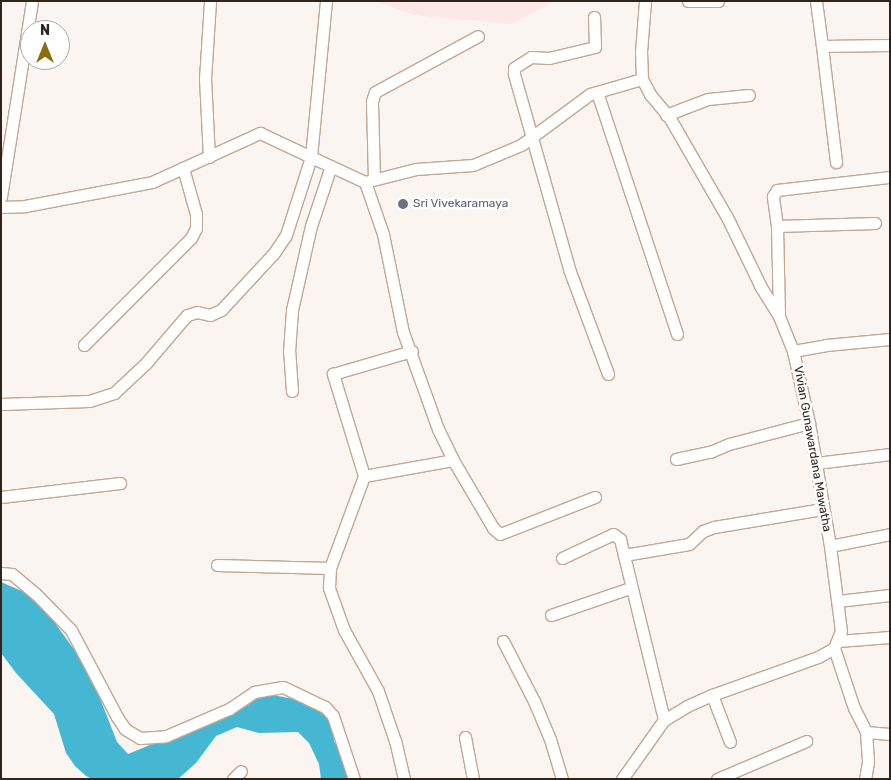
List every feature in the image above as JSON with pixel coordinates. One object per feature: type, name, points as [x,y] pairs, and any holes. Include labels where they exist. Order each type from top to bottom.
[{"type":"street","points":[[1,197],[32,1]]},
{"type":"street","points":[[209,157],[205,79],[210,1]]},
{"type":"street","points":[[1,404],[89,401],[114,393],[146,364],[187,315],[197,312],[210,315],[221,310],[273,254],[286,235],[311,157],[326,1]]},
{"type":"street","name":"Vivian Gunawardana Mawatha","points":[[645,1],[641,52],[642,79],[650,94],[666,115],[728,220],[760,285],[779,316],[793,350],[809,423],[830,546],[841,632],[836,645]]},
{"type":"street","points":[[688,1],[718,1]]},
{"type":"street","points":[[816,1],[836,162]]},
{"type":"street","points":[[594,17],[595,47],[549,58],[531,57],[514,68],[514,74],[569,269],[608,374]]},
{"type":"street","points":[[478,36],[375,92],[372,101],[370,180],[403,332],[412,351],[438,429],[453,460],[493,528],[500,534],[595,497]]},
{"type":"street","points":[[822,46],[890,45]]},
{"type":"street","points":[[1,207],[25,206],[152,182],[260,133],[331,166],[370,180],[416,169],[473,166],[531,138],[590,94],[642,79]]},
{"type":"street","points":[[597,92],[677,334]]},
{"type":"street","points":[[666,115],[708,99],[749,94]]},
{"type":"street","points":[[292,391],[289,352],[292,310],[311,226],[331,166]]},
{"type":"street","points":[[84,345],[191,238],[196,228],[196,214],[183,168]]},
{"type":"street","points":[[779,316],[777,226],[773,196],[777,190],[890,178]]},
{"type":"street","points":[[777,226],[876,223]]},
{"type":"street","points":[[793,350],[890,339]]},
{"type":"street","points":[[404,779],[395,741],[378,691],[344,630],[329,588],[330,568],[364,476],[333,374],[412,351]]},
{"type":"street","points":[[676,459],[710,452],[729,444],[809,423]]},
{"type":"street","points":[[816,462],[890,454]]},
{"type":"street","points":[[364,476],[453,460]]},
{"type":"street","points":[[1,497],[120,483]]},
{"type":"street","points":[[624,556],[689,544],[704,531],[714,527],[823,509]]},
{"type":"street","points":[[562,558],[613,534],[620,539],[630,588],[664,720]]},
{"type":"street","points":[[830,546],[890,534]]},
{"type":"street","points":[[217,565],[330,568]]},
{"type":"street","points":[[1,572],[12,574],[36,594],[71,630],[125,729],[146,739],[166,736],[229,709],[254,692],[283,687],[325,707],[333,716],[354,779]]},
{"type":"street","points":[[551,615],[630,588]]},
{"type":"street","points":[[838,601],[890,595]]},
{"type":"street","points":[[622,779],[664,720],[686,706],[818,657],[836,645],[890,637]]},
{"type":"street","points":[[503,642],[534,701],[550,739],[562,779]]},
{"type":"street","points":[[836,645],[854,708],[866,732],[868,762],[865,779]]},
{"type":"street","points":[[712,695],[730,742]]},
{"type":"street","points":[[866,732],[890,734]]},
{"type":"street","points":[[465,737],[474,779]]},
{"type":"street","points":[[718,779],[806,740]]},
{"type":"shaded area","points":[[376,1],[555,1],[511,24],[413,15]]},
{"type":"water","points":[[1,582],[24,592],[44,608],[89,670],[117,742],[128,754],[172,736],[229,702],[262,693],[294,699],[318,708],[331,718],[334,741],[350,770],[351,779],[321,779],[319,764],[309,743],[298,732],[259,733],[237,727],[216,736],[196,763],[178,779],[92,779],[86,776],[75,766],[66,753],[54,714],[16,673],[1,653]]},
{"type":"place","name":"Sri Vivekaramaya","points":[[403,204]]}]
